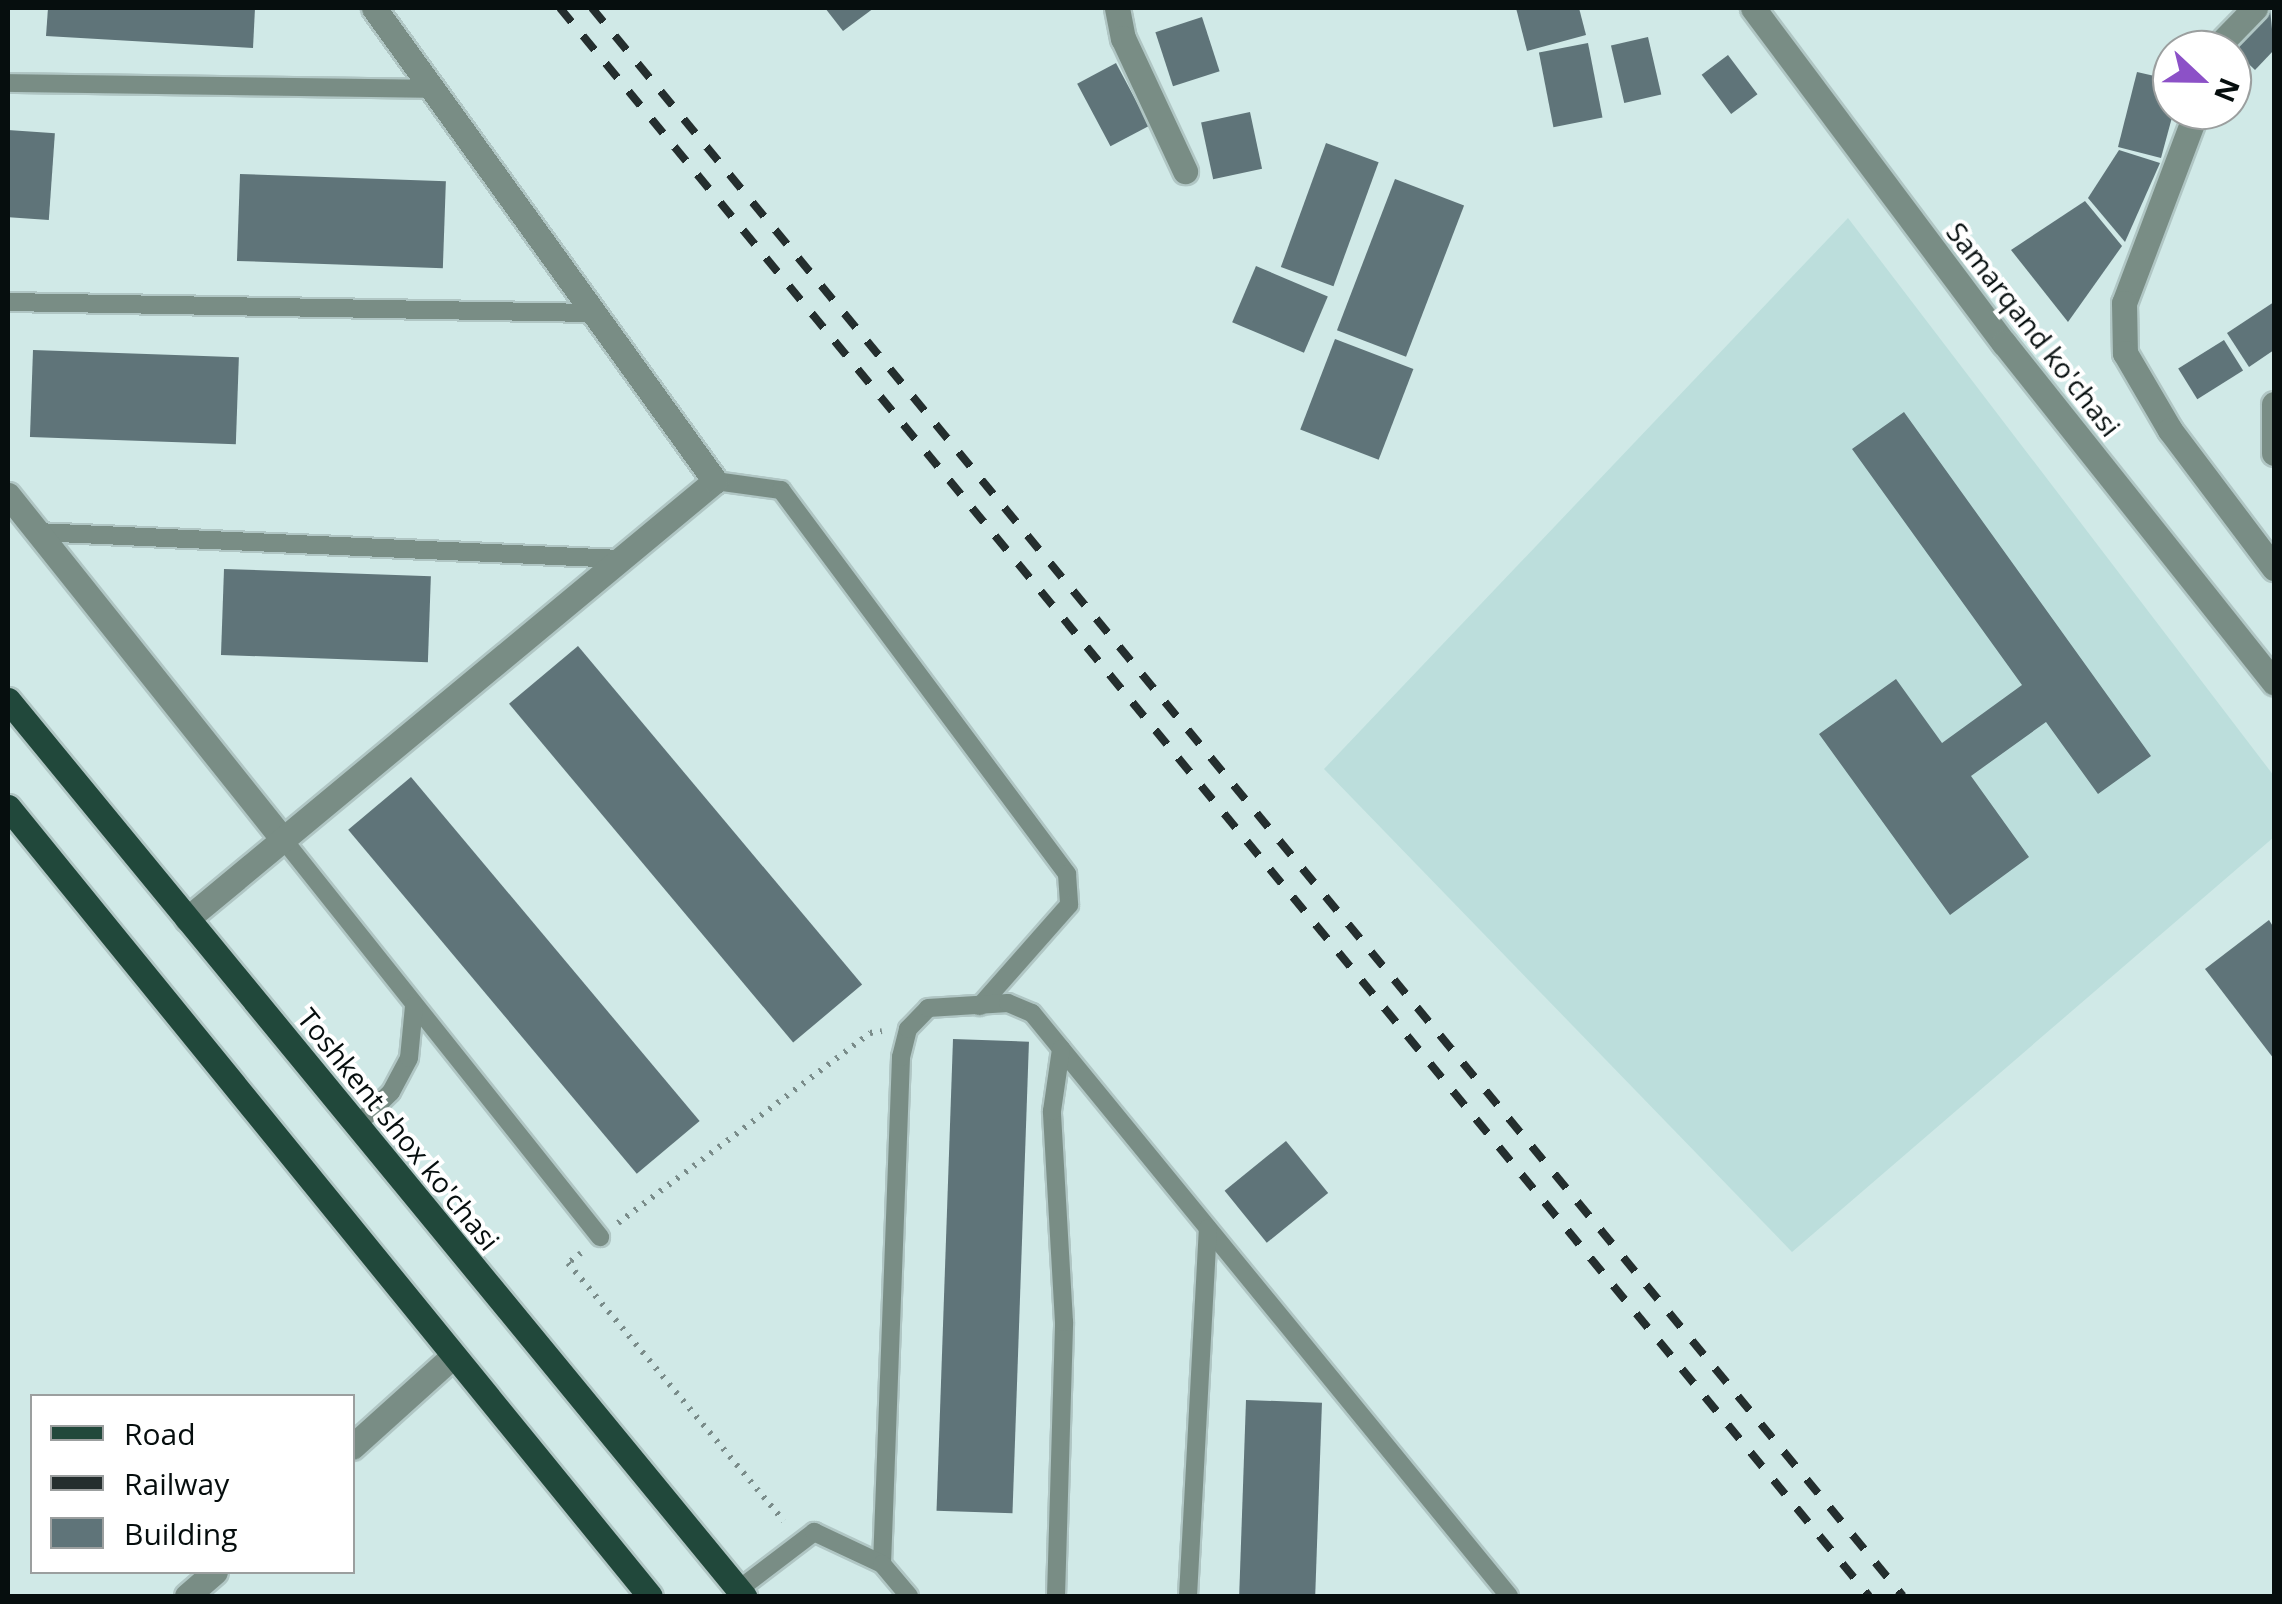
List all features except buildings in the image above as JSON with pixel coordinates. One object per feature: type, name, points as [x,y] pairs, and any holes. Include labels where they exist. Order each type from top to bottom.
[{"type":"main road","name":"Toshkent shox ko'chasi","points":[[8,700],[741,1593]]},
{"type":"main road","points":[[8,807],[650,1596]]},
{"type":"street","points":[[187,919],[715,481],[374,8]]},
{"type":"street","points":[[1117,8],[1123,38],[1185,171]]},
{"type":"street","name":"Samarqand ko'chasi","points":[[1752,8],[2004,343],[2274,682]]},
{"type":"street","points":[[2234,30],[2255,8]]},
{"type":"street","points":[[2189,130],[2124,303],[2125,353],[2170,430],[2274,568]]},
{"type":"street","points":[[2274,404],[2274,453]]},
{"type":"street","points":[[8,495],[283,839]]},
{"type":"street","points":[[355,1444],[452,1357]]},
{"type":"street","points":[[187,1596],[213,1574]]},
{"type":"lane","points":[[8,83],[433,88]]},
{"type":"lane","points":[[8,302],[594,313]]},
{"type":"lane","points":[[715,481],[780,490],[1067,874],[1069,904],[980,1006]]},
{"type":"lane","points":[[37,532],[621,558]]},
{"type":"lane","points":[[283,839],[600,1237]]},
{"type":"lane","points":[[882,1564],[901,1057],[908,1028],[928,1008],[1008,1003],[1032,1013],[1496,1589],[1509,1596]]},
{"type":"lane","points":[[357,1126],[391,1092],[410,1058],[414,1006]]},
{"type":"lane","points":[[1056,1596],[1064,1322],[1052,1111],[1061,1049]]},
{"type":"lane","points":[[1188,1596],[1208,1229]]},
{"type":"lane","points":[[741,1593],[814,1532],[882,1564],[908,1596]]},
{"type":"path","points":[[801,1541],[568,1263],[870,1032],[908,1028]]},
{"type":"shaded area","points":[[1848,218],[2274,776],[2274,837],[1792,1252],[1324,769]]},
{"type":"railway","points":[[560,8],[1869,1596]]},
{"type":"railway","points":[[592,8],[1903,1596]]}]
